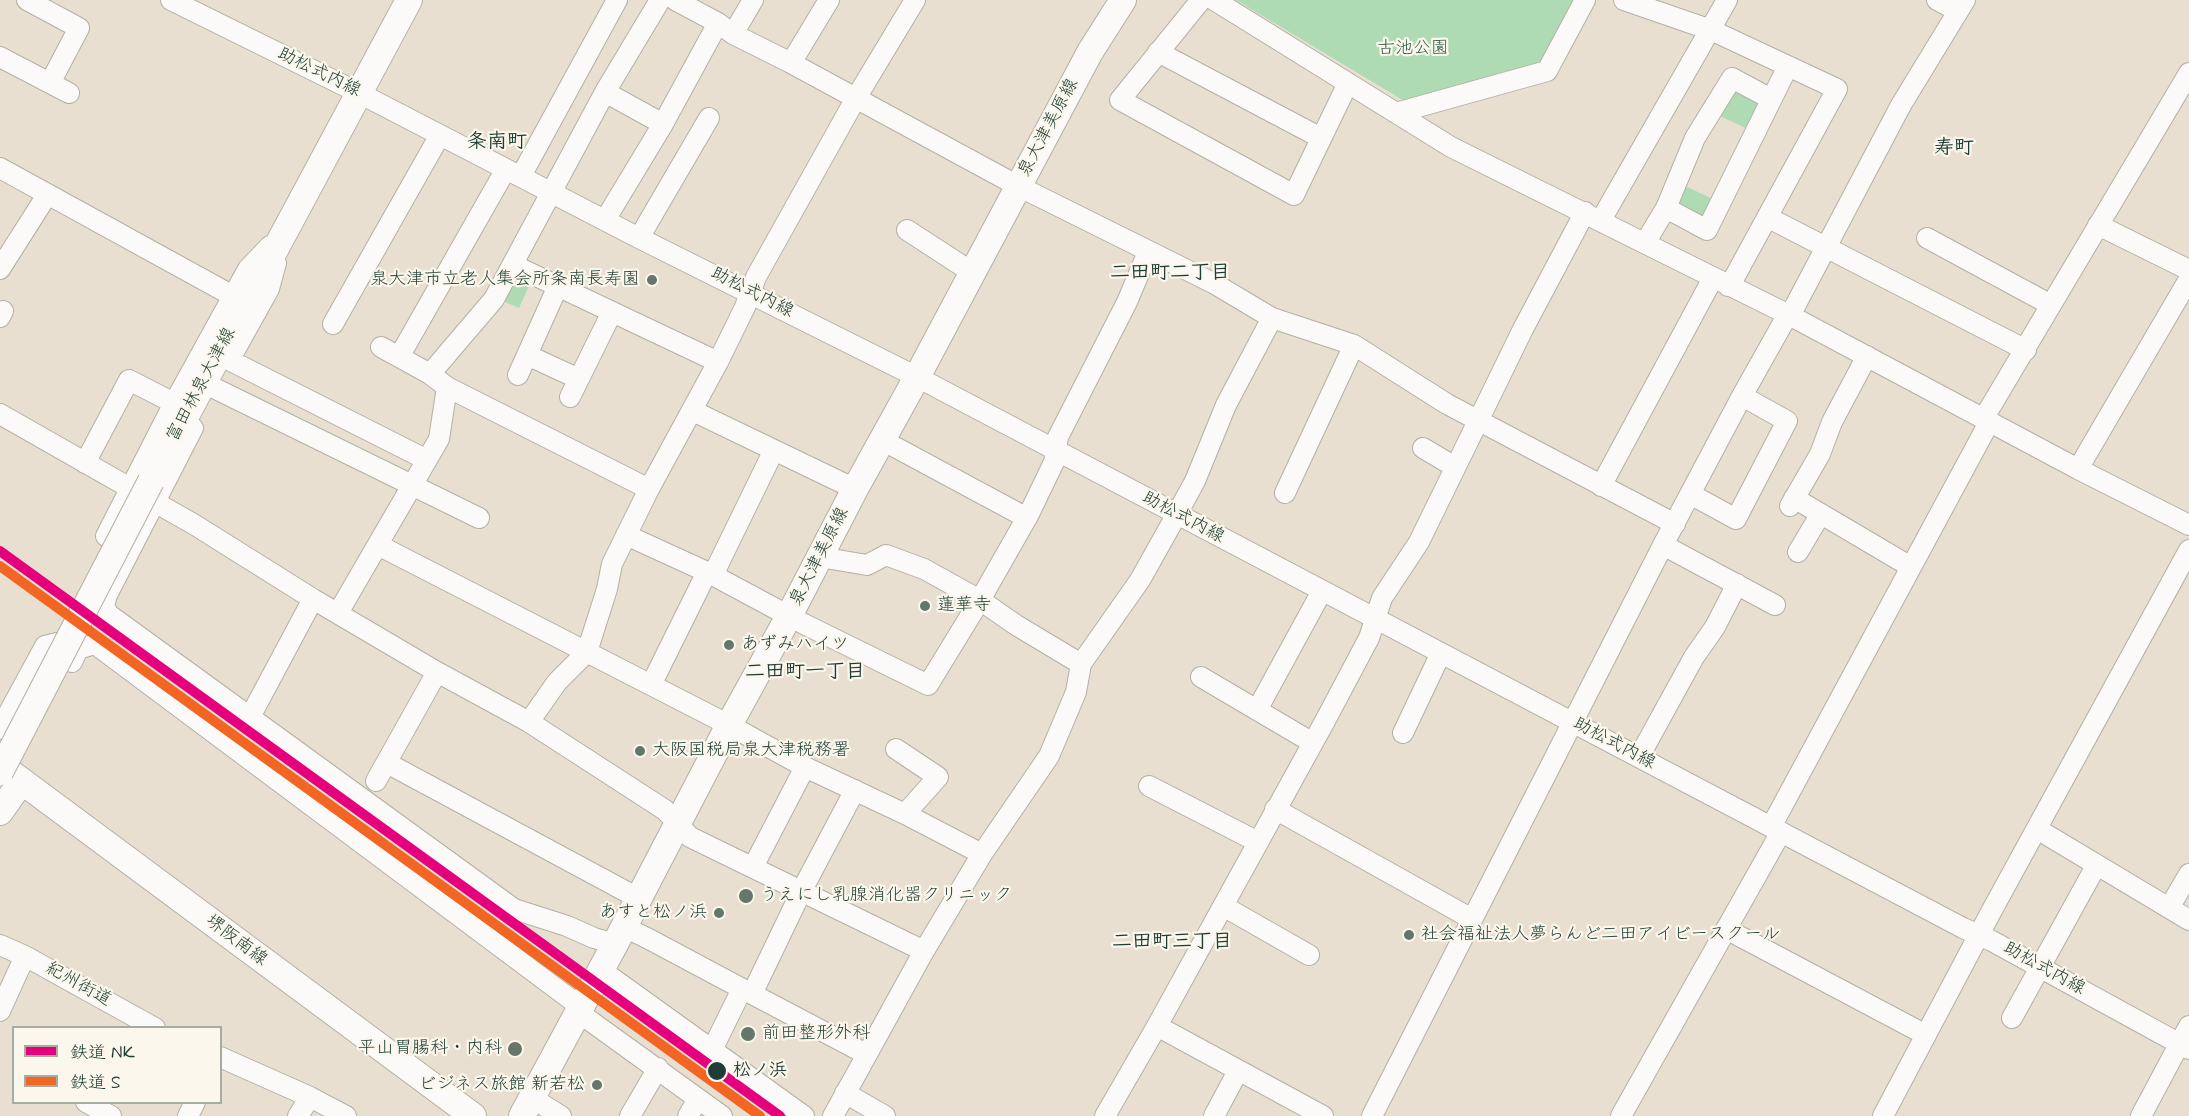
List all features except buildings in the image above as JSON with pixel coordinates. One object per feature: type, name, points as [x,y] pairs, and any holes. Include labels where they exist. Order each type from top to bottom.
[{"type":"main road","name":"富田林泉大津線","points":[[0,812],[10,777],[145,491],[409,0]]},
{"type":"main road","name":"泉大津美原線","points":[[527,1107],[1090,52],[1123,0]]},
{"type":"main road","name":"堺阪南線","points":[[0,765],[10,777],[473,1116]]},
{"type":"street","points":[[27,0],[79,28],[50,83]]},
{"type":"street","name":"助松式内線","points":[[171,0],[917,377],[1978,936],[2186,1039]]},
{"type":"street","points":[[399,357],[617,0]]},
{"type":"street","points":[[429,374],[494,299],[605,92],[660,0]]},
{"type":"street","points":[[675,0],[1018,186],[1215,285],[1272,318],[1310,328],[1354,345],[1447,405],[1675,524]]},
{"type":"street","points":[[605,220],[663,124],[726,29],[753,0]]},
{"type":"street","points":[[791,63],[829,0]]},
{"type":"street","points":[[529,722],[557,682],[587,652],[607,589],[612,564],[649,489],[718,362],[756,278],[856,98],[915,0]]},
{"type":"street","points":[[1201,0],[1120,100],[1294,195],[1348,83]]},
{"type":"street","points":[[1214,0],[1451,147],[1789,315],[2078,469],[2189,525]]},
{"type":"street","points":[[1396,113],[1547,71],[1585,0]]},
{"type":"street","points":[[1601,486],[1720,282],[1734,278],[1837,88],[1711,30],[1624,0]]},
{"type":"street","points":[[1105,1116],[1313,743],[1368,638],[1382,598],[1419,542],[1523,329],[1711,30],[1726,0]]},
{"type":"street","points":[[1372,1116],[1572,722],[1742,396],[1826,248],[1901,105],[1961,6],[1937,0]]},
{"type":"street","points":[[1158,51],[1321,138]]},
{"type":"street","points":[[9,55],[69,93]]},
{"type":"street","points":[[1666,208],[1707,230],[1788,66]]},
{"type":"street","points":[[1621,1116],[1726,928],[1911,567],[1985,430],[1988,411],[2189,73]]},
{"type":"street","points":[[1645,243],[1666,208],[1695,138],[1731,78],[1771,99]]},
{"type":"street","points":[[605,92],[663,124]]},
{"type":"street","points":[[639,238],[709,118]]},
{"type":"street","points":[[333,324],[440,135]]},
{"type":"street","points":[[0,169],[233,296]]},
{"type":"street","points":[[0,269],[46,195]]},
{"type":"street","points":[[1767,217],[2026,350]]},
{"type":"street","points":[[2098,225],[2189,270]]},
{"type":"street","points":[[286,228],[248,269],[174,403],[145,491],[130,550],[107,595],[104,605],[108,614],[514,909],[567,926],[594,938],[619,936],[647,938],[866,1054]]},
{"type":"street","points":[[130,550],[106,536],[145,491],[214,388],[269,289],[286,228]]},
{"type":"street","points":[[907,230],[973,273]]},
{"type":"street","points":[[1927,238],[2051,305]]},
{"type":"street","points":[[626,535],[710,573],[789,616],[928,685],[1027,518],[1054,462],[1058,438],[1127,302],[1148,252]]},
{"type":"street","points":[[513,265],[718,362]]},
{"type":"street","points":[[2078,469],[2189,279]]},
{"type":"street","points":[[518,375],[558,286]]},
{"type":"street","points":[[570,397],[612,312]]},
{"type":"street","points":[[833,1116],[924,951],[982,854],[1049,756],[1076,692],[1081,664],[1140,580],[1177,514],[1195,481],[1226,405],[1272,318]]},
{"type":"street","points":[[1285,493],[1354,345]]},
{"type":"street","points":[[381,346],[447,387],[649,489]]},
{"type":"street","points":[[527,355],[579,378]]},
{"type":"street","points":[[1867,356],[1832,422],[1820,454],[1792,502],[1820,515],[1911,567]]},
{"type":"street","points":[[229,360],[427,460]]},
{"type":"street","points":[[85,463],[129,380],[174,403]]},
{"type":"street","points":[[338,614],[439,439],[447,387]]},
{"type":"street","points":[[214,388],[479,518]]},
{"type":"street","points":[[1690,494],[1736,519],[1787,421],[1742,396]]},
{"type":"street","points":[[693,411],[855,489]]},
{"type":"street","points":[[0,414],[85,463],[145,491],[313,599],[437,672],[529,722],[665,810],[690,837],[924,951]]},
{"type":"street","points":[[882,440],[1027,518]]},
{"type":"street","points":[[1423,448],[1455,467]]},
{"type":"street","points":[[651,684],[774,450]]},
{"type":"street","points":[[1798,552],[1820,515]]},
{"type":"street","points":[[378,545],[651,684],[806,767],[982,854]]},
{"type":"street","points":[[1663,545],[1775,605]]},
{"type":"street","points":[[1883,1116],[1978,936],[2189,550]]},
{"type":"street","points":[[820,557],[867,565],[886,555],[924,569],[980,600],[1016,625],[1081,664]]},
{"type":"street","points":[[1639,757],[1694,657],[1715,627],[1737,584]]},
{"type":"street","points":[[1257,710],[1322,591]]},
{"type":"street","points":[[250,717],[313,599]]},
{"type":"street","points":[[0,729],[45,646],[57,643],[71,652],[72,662]]},
{"type":"street","points":[[10,777],[78,649],[95,644],[722,1116]]},
{"type":"street","points":[[1403,733],[1441,652]]},
{"type":"street","points":[[376,781],[437,672]]},
{"type":"street","points":[[1201,677],[1313,743]]},
{"type":"street","points":[[896,749],[938,777],[905,814]]},
{"type":"street","points":[[387,763],[638,898]]},
{"type":"street","points":[[753,867],[806,767]]},
{"type":"street","points":[[1149,786],[1258,842]]},
{"type":"street","points":[[712,1050],[747,992],[855,790]]},
{"type":"street","points":[[1275,809],[1472,919]]},
{"type":"street","points":[[2037,829],[2189,920]]},
{"type":"street","points":[[2012,1018],[2096,866]]},
{"type":"street","points":[[2169,908],[2189,874]]},
{"type":"street","points":[[1223,906],[1309,955]]},
{"type":"street","points":[[1726,928],[1926,1035]]},
{"type":"street","name":"紀州街道","points":[[0,945],[25,956],[151,1026]]},
{"type":"street","points":[[0,1011],[25,956]]},
{"type":"street","points":[[601,970],[804,1116]]},
{"type":"street","points":[[1157,1026],[1238,1071],[1288,1108],[1323,1116]]},
{"type":"street","points":[[2141,1116],[2186,1039]]},
{"type":"street","points":[[222,1058],[310,1096],[346,1116]]},
{"type":"street","points":[[630,1116],[658,1068]]},
{"type":"street","points":[[1214,1116],[1238,1071]]},
{"type":"street","points":[[845,1093],[885,1116]]},
{"type":"street","points":[[298,1116],[310,1096]]},
{"type":"street","points":[[688,1116],[698,1099]]},
{"type":"street","points":[[90,1104],[107,1112]]},
{"type":"street","points":[[527,1107],[561,1116]]},
{"type":"green space","name":"古池公園","points":[[1236,0],[1577,0],[1544,62],[1406,102]]},
{"type":"green space","points":[[1732,87],[1766,104],[1752,131],[1718,115]]},
{"type":"green space","points":[[1685,186],[1717,201],[1704,226],[1672,208]]},
{"type":"green space","points":[[518,269],[533,277],[519,308],[503,301]]},
{"type":"rail line","name":"NK","points":[[0,551],[780,1116]]},
{"type":"rail line","name":"S","points":[[0,566],[760,1116]]},
{"type":"place","name":"泉大津市立老人集会所条南長寿園","points":[[652,280]]},
{"type":"place","name":"蓮華寺","points":[[925,606]]},
{"type":"place","name":"あずみハイツ","points":[[729,645]]},
{"type":"place","name":"大阪国税局泉大津税務署","points":[[640,751]]},
{"type":"place","name":"うえにし乳腺消化器クリニック","points":[[746,896]]},
{"type":"place","name":"あすと松ノ浜","points":[[719,913]]},
{"type":"place","name":"社会福祉法人夢らんど二田アイビースクール","points":[[1409,935]]},
{"type":"place","name":"前田整形外科","points":[[748,1034]]},
{"type":"place","name":"平山胃腸科・内科","points":[[515,1049]]},
{"type":"place","name":"松ノ浜","points":[[717,1071]]},
{"type":"place","name":"ビジネス旅館 新若松","points":[[597,1085]]},
{"type":"district","name":"条南町","points":[[497,143]]},
{"type":"district","name":"寿町","points":[[1954,149]]},
{"type":"district","name":"二田町二丁目","points":[[1170,274]]},
{"type":"district","name":"二田町一丁目","points":[[805,673]]},
{"type":"district","name":"二田町三丁目","points":[[1172,943]]}]
